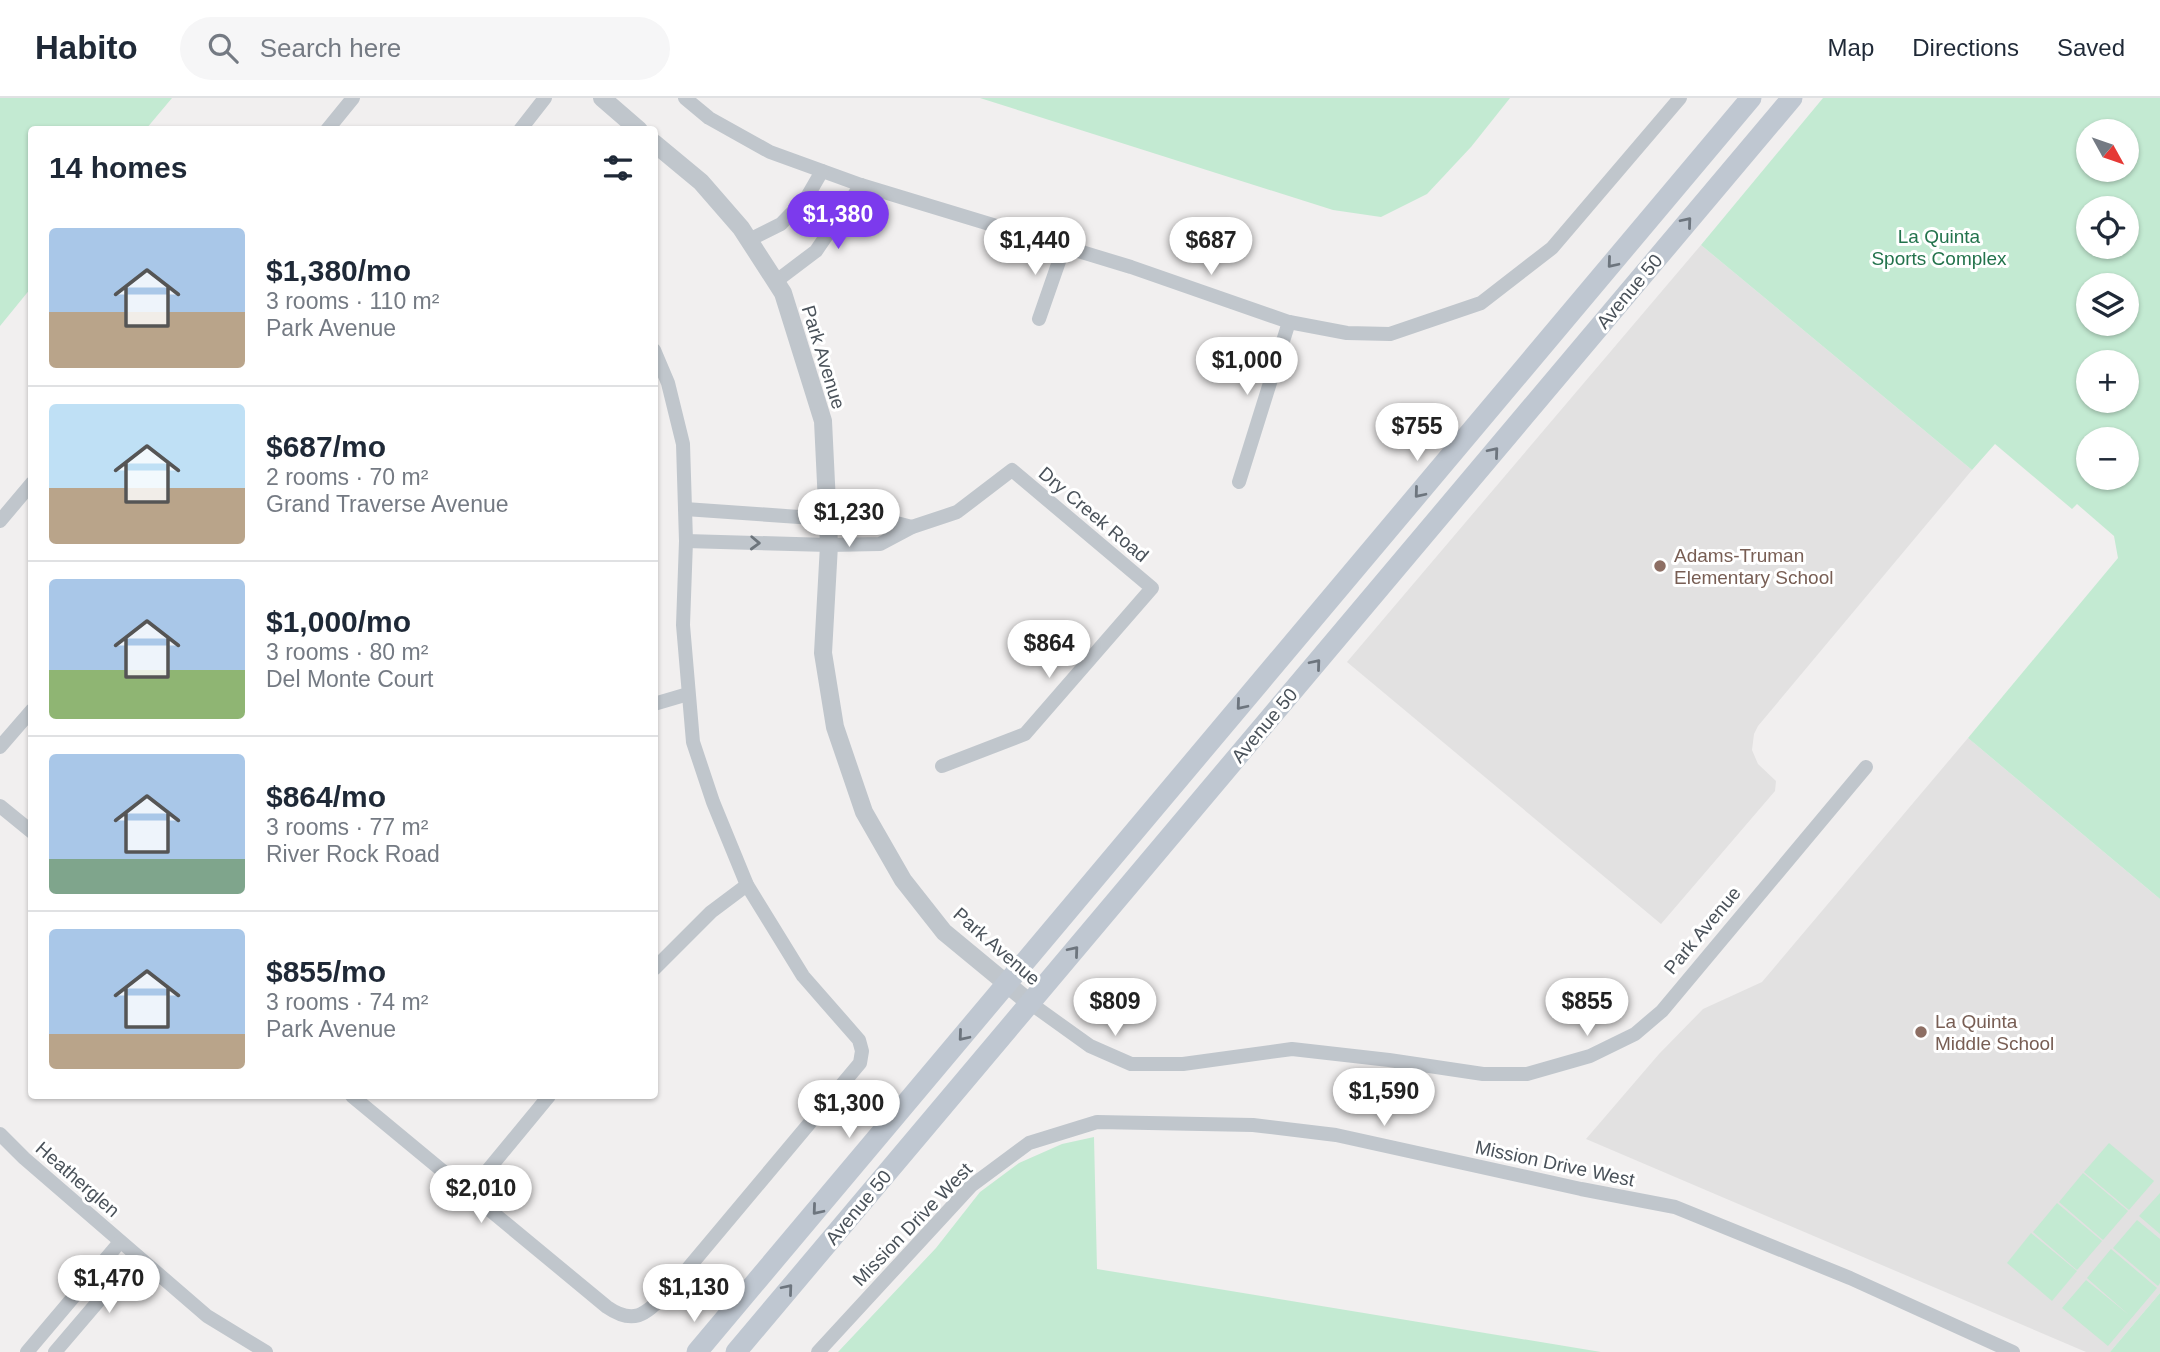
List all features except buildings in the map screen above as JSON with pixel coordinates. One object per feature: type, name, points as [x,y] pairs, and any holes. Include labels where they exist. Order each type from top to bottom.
[{"type":"main road","name":"Avenue 50","points":[[697,1352],[1751,98]]},
{"type":"main road","name":"Avenue 50","points":[[736,1352],[1792,98]]},
{"type":"street","points":[[330,126],[353,98]]},
{"type":"street","points":[[523,126],[545,98]]},
{"type":"street","points":[[602,98],[634,126]]},
{"type":"street","points":[[685,98],[709,118],[770,152],[861,185],[1131,267],[1289,322],[1347,333],[1390,334],[1481,303],[1552,247],[1680,98]]},
{"type":"street","name":"Park Avenue","points":[[658,145],[701,182],[749,240],[783,293],[823,421],[830,545],[823,653],[835,727],[864,812],[903,880],[944,932],[1030,1003],[1090,1046],[1131,1064],[1183,1064],[1293,1049],[1483,1074],[1527,1074],[1590,1056],[1635,1034],[1662,1011],[1866,767]]},
{"type":"street","points":[[749,240],[781,224],[807,197],[822,171]]},
{"type":"street","points":[[775,282],[816,251],[861,185]]},
{"type":"street","points":[[1040,319],[1064,247]]},
{"type":"street","points":[[1239,482],[1289,322]]},
{"type":"street","points":[[356,1099],[607,1307],[617,1314],[631,1318],[643,1314],[669,1292],[860,1063],[862,1051],[859,1040],[803,976],[747,885],[713,802],[693,742],[682,625],[686,541],[683,444],[668,383],[658,359]]},
{"type":"street","name":"Dry Creek Road","points":[[912,527],[957,512],[1012,470],[1152,587],[1025,734],[942,766]]},
{"type":"street","points":[[0,521],[28,488]]},
{"type":"street","points":[[685,509],[828,519],[881,519],[912,527]]},
{"type":"street","points":[[686,541],[880,544],[912,527]]},
{"type":"street","points":[[658,703],[688,694]]},
{"type":"street","points":[[0,747],[28,715]]},
{"type":"street","points":[[0,806],[28,829]]},
{"type":"street","points":[[658,965],[685,936],[747,885]]},
{"type":"street","points":[[470,1193],[547,1099]]},
{"type":"street","name":"Mission Drive West","points":[[818,1352],[971,1186],[1029,1143],[1097,1122],[1253,1125],[1336,1135],[1568,1187],[1675,1207],[1850,1278],[2013,1352]]},
{"type":"street","name":"Heatherglen","points":[[0,1133],[24,1158],[207,1316],[266,1352]]},
{"type":"street","points":[[27,1352],[120,1242]]},
{"type":"street","points":[[55,1352],[137,1256]]},
{"type":"shaded area","name":"Adams-Truman Elementary School","points":[[1701,245],[1972,470],[1758,726],[1752,750],[1758,764],[1776,781],[1775,791],[1661,924],[1347,662]]},
{"type":"shaded area","name":"La Quinta Middle School","points":[[1968,738],[2160,899],[2160,1293],[2110,1352],[2086,1352],[1586,1139],[1659,1054],[1703,1009],[1762,982]]},
{"type":"green space","points":[[0,98],[172,98],[149,126],[28,126],[28,292],[0,326]]},
{"type":"green space","points":[[980,98],[1510,98],[1471,147],[1427,194],[1381,217],[1333,210]]},
{"type":"green space","name":"La Quinta Sports Complex","points":[[1823,98],[2160,98],[2160,899],[1968,738],[2118,558],[2114,536],[2077,504],[2072,509],[1995,444],[1972,470],[1701,245]]},
{"type":"green space","points":[[1094,1137],[1097,1269],[1601,1352],[838,1352],[936,1248],[980,1192],[1019,1163],[1062,1144]]},
{"type":"green space","points":[[2109,1143],[2154,1181],[2129,1210],[2084,1172]]},
{"type":"green space","points":[[2083,1173],[2128,1211],[2103,1240],[2059,1202]]},
{"type":"green space","points":[[2160,1193],[2160,1234],[2139,1216]]},
{"type":"green space","points":[[2057,1203],[2102,1241],[2077,1270],[2033,1232]]},
{"type":"green space","points":[[2137,1220],[2160,1239],[2158,1286],[2113,1248]]},
{"type":"green space","points":[[2031,1233],[2077,1271],[2052,1301],[2007,1263]]},
{"type":"green space","points":[[2111,1249],[2157,1288],[2108,1346],[2062,1308],[2086,1280],[2129,1315],[2087,1278]]},
{"type":"green space","points":[[2160,1293],[2160,1352],[2110,1352]]},
{"type":"place","name":"Adams-Truman Elementary School","points":[[1660,566]]},
{"type":"place","name":"La Quinta Middle School","points":[[1921,1032]]}]
